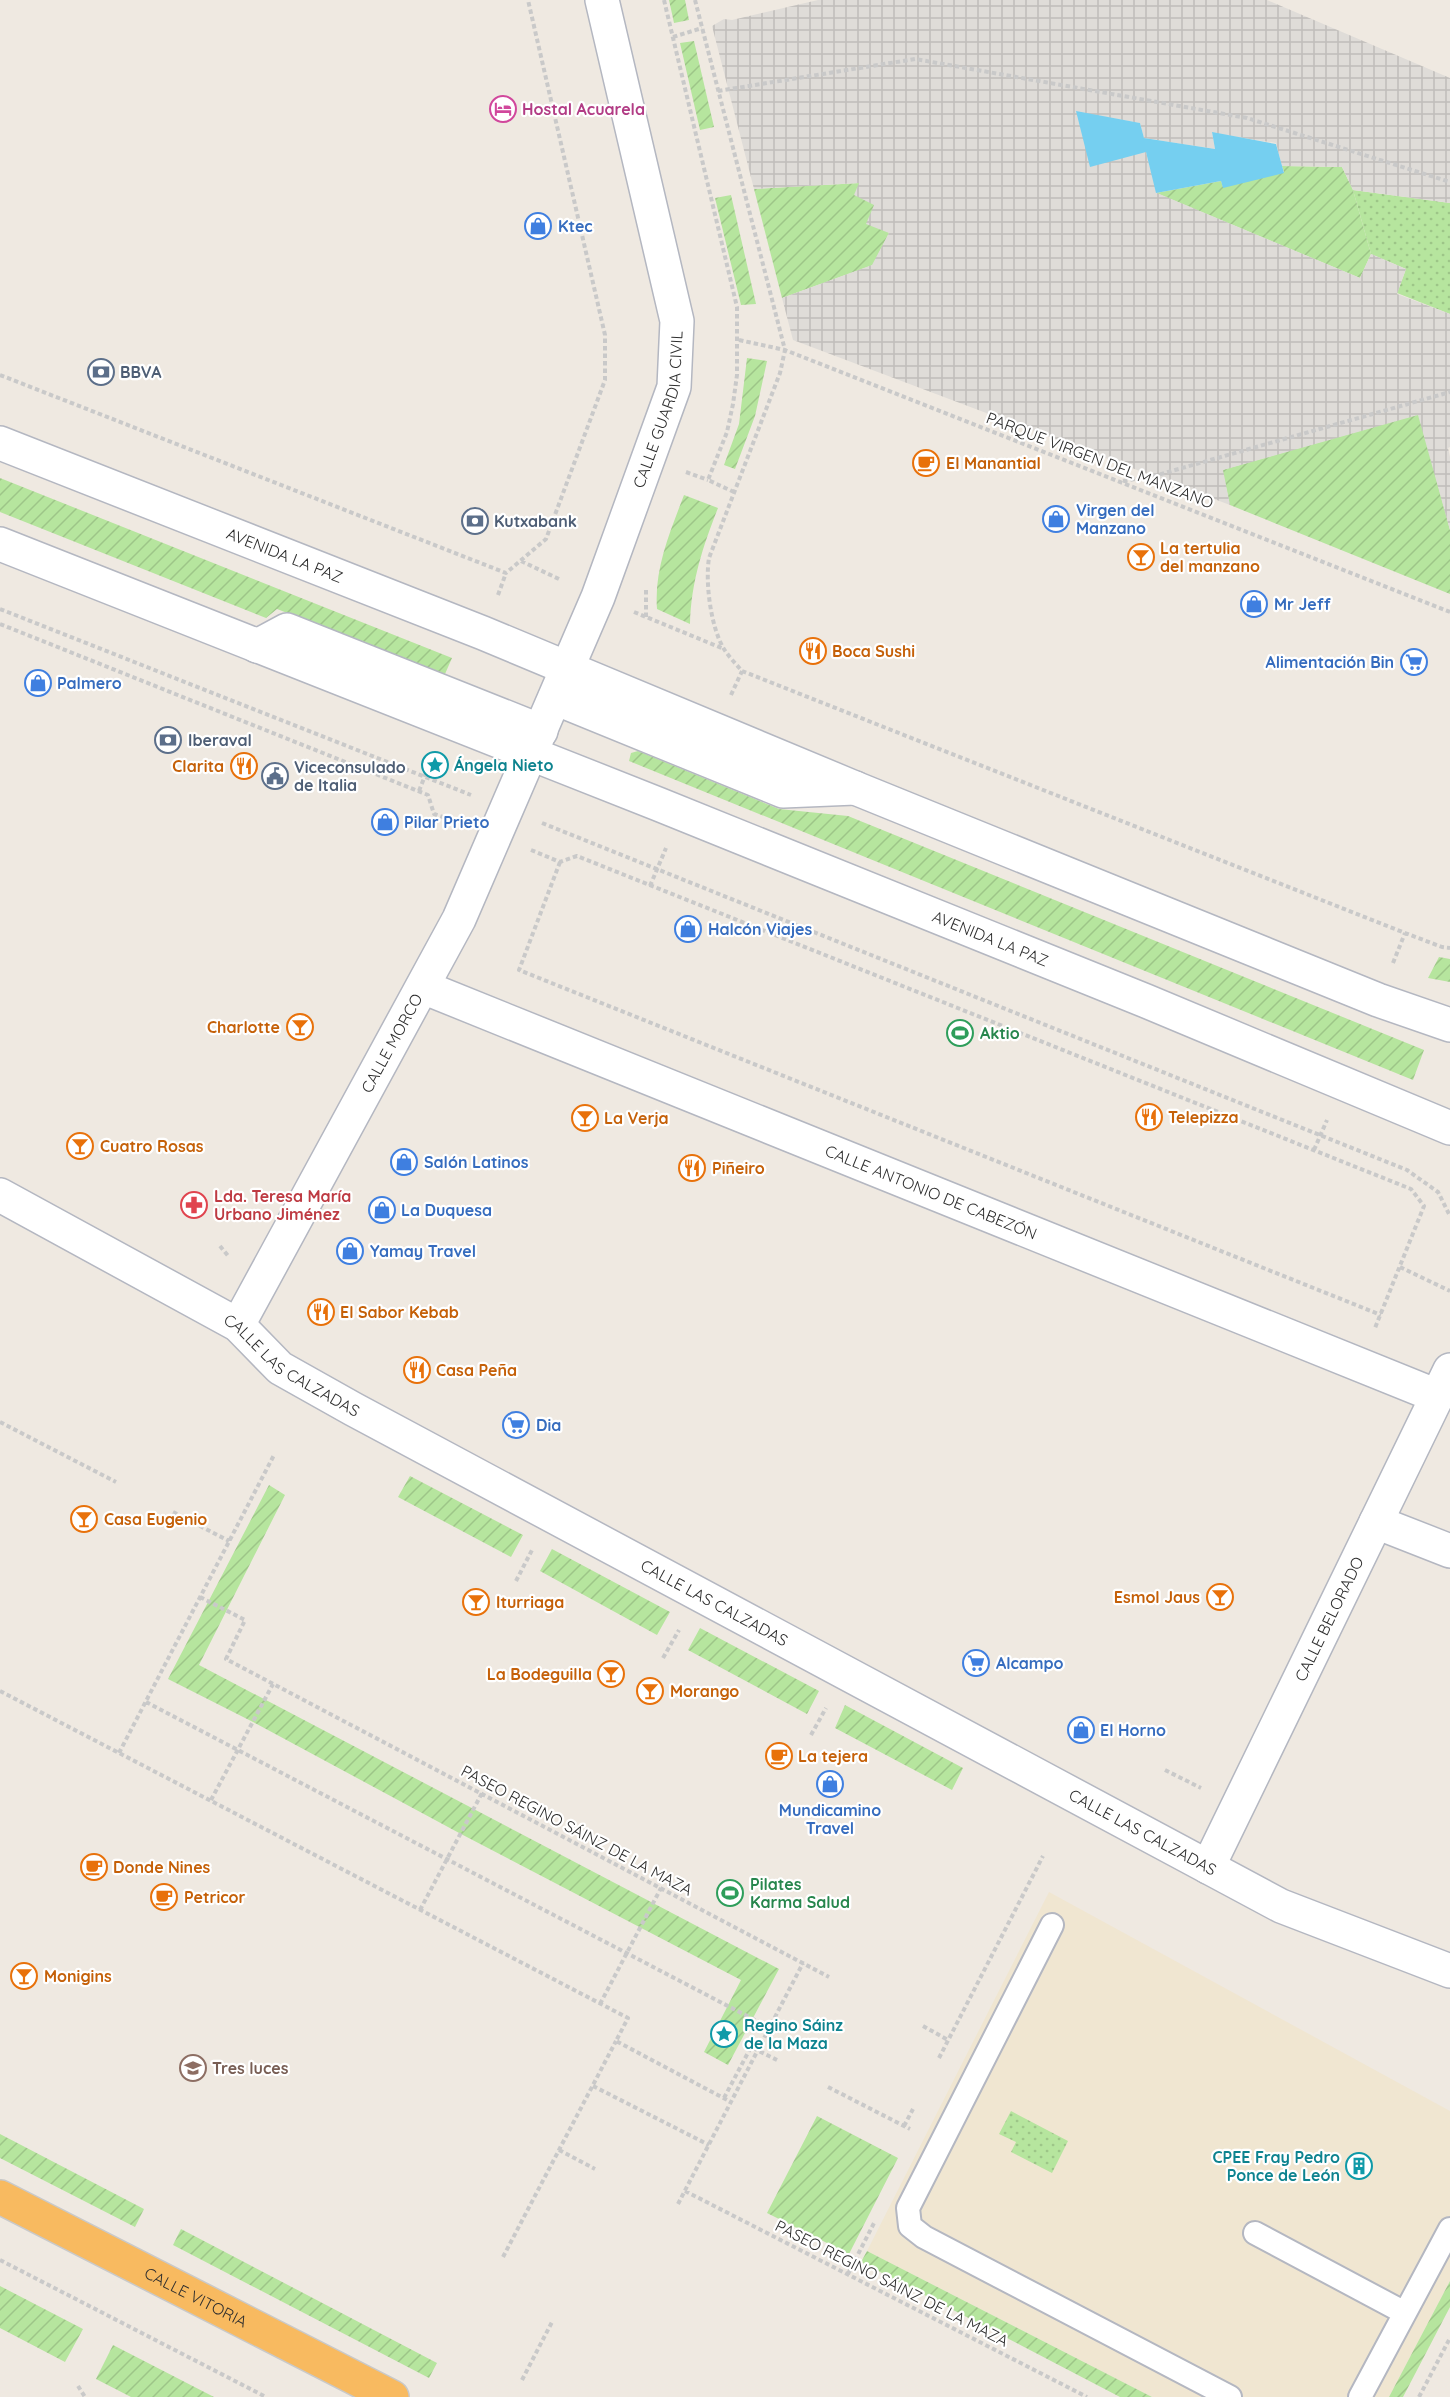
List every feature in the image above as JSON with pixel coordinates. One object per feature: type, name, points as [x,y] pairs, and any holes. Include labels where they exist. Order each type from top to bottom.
[{"type":"highway","name":"CALLE VITORIA","points":[[0,2197],[392,2397]]},
{"type":"street","name":"CALLE GUARDIA CIVIL","points":[[561,683],[606,576],[664,417],[674,387],[677,355],[677,321],[602,0]]},
{"type":"street","name":"AVENIDA LA PAZ","points":[[0,443],[483,633],[561,683],[855,788],[1378,1000],[1450,1025]]},
{"type":"street","name":"AVENIDA LA PAZ","points":[[0,544],[257,646],[536,742],[1450,1128]]},
{"type":"street","points":[[536,742],[561,683]]},
{"type":"street","name":"CALLE MORCO","points":[[238,1325],[459,919],[536,742]]},
{"type":"street","name":"CALLE ANTONIO DE CABEZÓN","points":[[423,987],[1443,1383]]},
{"type":"street","name":"CALLE LAS CALZADAS","points":[[0,1195],[238,1325],[280,1368],[1208,1867],[1288,1909],[1450,1971]]},
{"type":"street","name":"CALLE BELORADO","points":[[1208,1867],[1443,1383]]},
{"type":"street","points":[[1376,1522],[1450,1551]]},
{"type":"lane","points":[[1052,1925],[908,2208],[910,2226],[924,2237],[1230,2397]]},
{"type":"lane","points":[[1360,2397],[1450,2229]]},
{"type":"lane","points":[[1255,2233],[1405,2313]]},
{"type":"path","points":[[0,375],[506,573],[546,539],[605,380],[605,335],[528,0]]},
{"type":"path","points":[[664,0],[737,307],[739,339],[733,404],[727,432],[708,480],[734,492]]},
{"type":"path","points":[[695,0],[785,350],[780,373],[709,558],[706,576],[717,633],[724,650],[742,671],[1405,933],[1450,948]]},
{"type":"path","points":[[673,37],[702,28]]},
{"type":"path","points":[[718,91],[915,59],[1247,118],[1450,182]]},
{"type":"path","name":"PARQUE VIRGEN DEL MANZANO","points":[[739,339],[785,350],[1450,612]]},
{"type":"path","points":[[1123,482],[1154,476],[1450,392]]},
{"type":"path","points":[[0,609],[657,868],[1407,1170],[1438,1192],[1450,1216]]},
{"type":"path","points":[[0,624],[419,791],[428,795],[434,814]]},
{"type":"path","points":[[419,791],[424,776]]},
{"type":"path","points":[[577,856],[650,886],[1411,1189],[1424,1206],[1381,1315],[519,970],[560,862],[577,856]]},
{"type":"path","points":[[650,886],[657,868]]},
{"type":"path","points":[[1314,1150],[1321,1134]]},
{"type":"path","points":[[1400,1267],[1450,1291]]},
{"type":"path","points":[[0,1422],[116,1482]]},
{"type":"path","points":[[119,1753],[274,1455]]},
{"type":"path","points":[[173,1512],[229,1541]]},
{"type":"path","points":[[516,1581],[534,1547]]},
{"type":"path","name":"PASEO REGINO SÁINZ DE LA MAZA","points":[[200,1597],[245,1620],[226,1659],[829,1977]]},
{"type":"path","points":[[663,1658],[682,1625]]},
{"type":"path","points":[[211,1800],[273,1684]]},
{"type":"path","points":[[0,1691],[628,2018],[503,2257]]},
{"type":"path","points":[[146,1702],[770,2028]]},
{"type":"path","points":[[811,1735],[828,1704]]},
{"type":"path","points":[[1165,1770],[1203,1789]]},
{"type":"path","points":[[420,1910],[482,1793]]},
{"type":"path","points":[[939,2058],[1042,1856]]},
{"type":"path","points":[[600,2004],[661,1887]]},
{"type":"path","points":[[678,2204],[804,1963]]},
{"type":"path","points":[[923,2026],[948,2040]]},
{"type":"path","points":[[616,2042],[731,2102]]},
{"type":"path","points":[[724,2098],[751,2047],[777,2060]]},
{"type":"path","points":[[593,2086],[709,2145]]},
{"type":"path","points":[[828,2087],[919,2134]]},
{"type":"path","points":[[904,2126],[914,2109]]},
{"type":"path","points":[[559,2150],[595,2169]]},
{"type":"path","name":"PASEO REGINO SÁINZ DE LA MAZA","points":[[685,2191],[1087,2397]]},
{"type":"path","points":[[848,2274],[878,2214]]},
{"type":"path","points":[[0,2260],[266,2397]]},
{"type":"path","points":[[522,2380],[552,2322]]},
{"type":"path","points":[[1419,2397],[1450,2338]]},
{"type":"path","points":[[78,2386],[85,2397]]},
{"type":"shaded area","points":[[818,0],[1267,0],[1450,78],[1450,203],[1353,190],[1342,167],[1282,166],[1276,143],[1212,133],[1215,149],[1144,138],[1140,123],[1076,112],[1146,152],[1157,193],[1360,278],[1371,254],[1406,269],[1397,294],[1450,314],[1450,447],[1448,448],[1450,530],[1418,415],[1223,470],[1230,505],[793,340],[782,298],[872,265],[889,233],[866,224],[874,205],[854,195],[859,183],[754,189],[712,26],[724,19],[732,20]]},
{"type":"shaded area","points":[[1049,1892],[1450,2111],[1450,2281],[1389,2397],[1152,2397],[867,2251]]},
{"type":"green space","points":[[669,0],[685,0],[689,20],[674,23]]},
{"type":"green space","points":[[694,41],[714,127],[700,130],[680,43]]},
{"type":"green space","points":[[1282,166],[1342,167],[1353,190],[1371,254],[1360,278],[1156,193],[1221,181],[1223,187],[1284,172]]},
{"type":"green space","points":[[860,183],[875,204],[889,233],[873,265],[782,298],[754,189]]},
{"type":"green space","points":[[1353,190],[1450,203],[1450,314],[1397,293],[1406,269],[1371,254]]},
{"type":"green space","points":[[731,195],[756,304],[741,305],[715,198]]},
{"type":"green space","points":[[747,358],[767,361],[755,416],[735,469],[724,465],[739,424]]},
{"type":"green space","points":[[1419,414],[1450,530],[1450,594],[1230,505],[1222,470]]},
{"type":"green space","points":[[0,478],[452,658],[445,674],[277,609],[266,618],[0,512]]},
{"type":"green space","points":[[684,495],[718,508],[699,564],[690,624],[657,609],[661,565]]},
{"type":"green space","points":[[638,751],[779,809],[848,816],[1424,1050],[1413,1080],[629,761],[631,753]]},
{"type":"green space","points":[[1439,957],[1450,959],[1450,982],[1428,978]]},
{"type":"green space","points":[[410,1476],[523,1535],[511,1557],[398,1497]]},
{"type":"green space","points":[[269,1485],[285,1495],[199,1665],[779,1969],[728,2065],[704,2052],[741,1980],[168,1679]]},
{"type":"green space","points":[[552,1549],[670,1612],[657,1635],[540,1571]]},
{"type":"green space","points":[[700,1628],[819,1691],[807,1714],[688,1650]]},
{"type":"green space","points":[[845,1705],[963,1768],[952,1790],[835,1728]]},
{"type":"green space","points":[[1011,2111],[1068,2141],[1052,2173],[1011,2152],[1016,2142],[999,2134]]},
{"type":"green space","points":[[817,2116],[898,2158],[849,2254],[767,2213]]},
{"type":"green space","points":[[0,2134],[144,2209],[135,2227],[0,2158]]},
{"type":"green space","points":[[181,2229],[437,2363],[429,2378],[173,2245]]},
{"type":"green space","points":[[867,2251],[1152,2397],[1120,2397],[861,2262]]},
{"type":"green space","points":[[1450,2281],[1450,2307],[1403,2397],[1389,2397]]},
{"type":"green space","points":[[0,2286],[83,2329],[65,2362],[0,2328]]},
{"type":"green space","points":[[113,2345],[214,2397],[131,2397],[96,2379]]},
{"type":"water","points":[[1076,111],[1140,123],[1144,138],[1215,149],[1212,132],[1276,144],[1284,173],[1223,188],[1221,181],[1156,193],[1146,152],[1090,167]]},
{"type":"place","name":"Hostal Acuarela","points":[[503,109]]},
{"type":"place","name":"Ktec","points":[[538,226]]},
{"type":"place","name":"BBVA","points":[[101,372]]},
{"type":"place","name":"El Manantial","points":[[926,463]]},
{"type":"place","name":"Virgen del Manzano","points":[[1056,519]]},
{"type":"place","name":"Kutxabank","points":[[475,521]]},
{"type":"place","name":"La tertulia del manzano","points":[[1141,557]]},
{"type":"place","name":"Mr Jeff","points":[[1254,604]]},
{"type":"place","name":"Boca Sushi","points":[[813,651]]},
{"type":"place","name":"Alimentación Bin","points":[[1414,662]]},
{"type":"place","name":"Palmero","points":[[38,683]]},
{"type":"place","name":"Iberaval","points":[[168,740]]},
{"type":"place","name":"Ángela Nieto","points":[[435,765]]},
{"type":"place","name":"Clarita","points":[[244,766]]},
{"type":"place","name":"Viceconsulado de Italia","points":[[275,776]]},
{"type":"place","name":"Pilar Prieto","points":[[385,822]]},
{"type":"place","name":"Halcón Viajes","points":[[688,929]]},
{"type":"place","name":"Charlotte","points":[[300,1027]]},
{"type":"place","name":"Aktio","points":[[960,1033]]},
{"type":"place","name":"Telepizza","points":[[1149,1117]]},
{"type":"place","name":"La Verja","points":[[585,1118]]},
{"type":"place","name":"Cuatro Rosas","points":[[80,1146]]},
{"type":"place","name":"Salón Latinos","points":[[404,1162]]},
{"type":"place","name":"Piñeiro","points":[[692,1168]]},
{"type":"place","name":"Lda. Teresa María Urbano Jiménez","points":[[194,1205]]},
{"type":"place","name":"La Duquesa","points":[[382,1210]]},
{"type":"place","name":"Yamay Travel","points":[[350,1251]]},
{"type":"place","name":"El Sabor Kebab","points":[[321,1312]]},
{"type":"place","name":"Casa Peña","points":[[417,1370]]},
{"type":"place","name":"Dia","points":[[516,1425]]},
{"type":"place","name":"Casa Eugenio","points":[[84,1519]]},
{"type":"place","name":"Esmol Jaus","points":[[1220,1597]]},
{"type":"place","name":"Iturriaga","points":[[476,1602]]},
{"type":"place","name":"Alcampo","points":[[976,1663]]},
{"type":"place","name":"La Bodeguilla","points":[[611,1674]]},
{"type":"place","name":"Morango","points":[[650,1691]]},
{"type":"place","name":"El Horno","points":[[1081,1730]]},
{"type":"place","name":"La tejera","points":[[779,1756]]},
{"type":"place","name":"Mundicamino Travel","points":[[830,1784]]},
{"type":"place","name":"Donde Nines","points":[[94,1867]]},
{"type":"place","name":"Pilates Karma Salud","points":[[730,1893]]},
{"type":"place","name":"Petricor","points":[[164,1897]]},
{"type":"place","name":"Monigins","points":[[24,1976]]},
{"type":"place","name":"Regino Sáinz de la Maza","points":[[724,2034]]},
{"type":"place","name":"Tres luces","points":[[193,2068]]},
{"type":"place","name":"CPEE Fray Pedro Ponce de León","points":[[1359,2166]]}]
